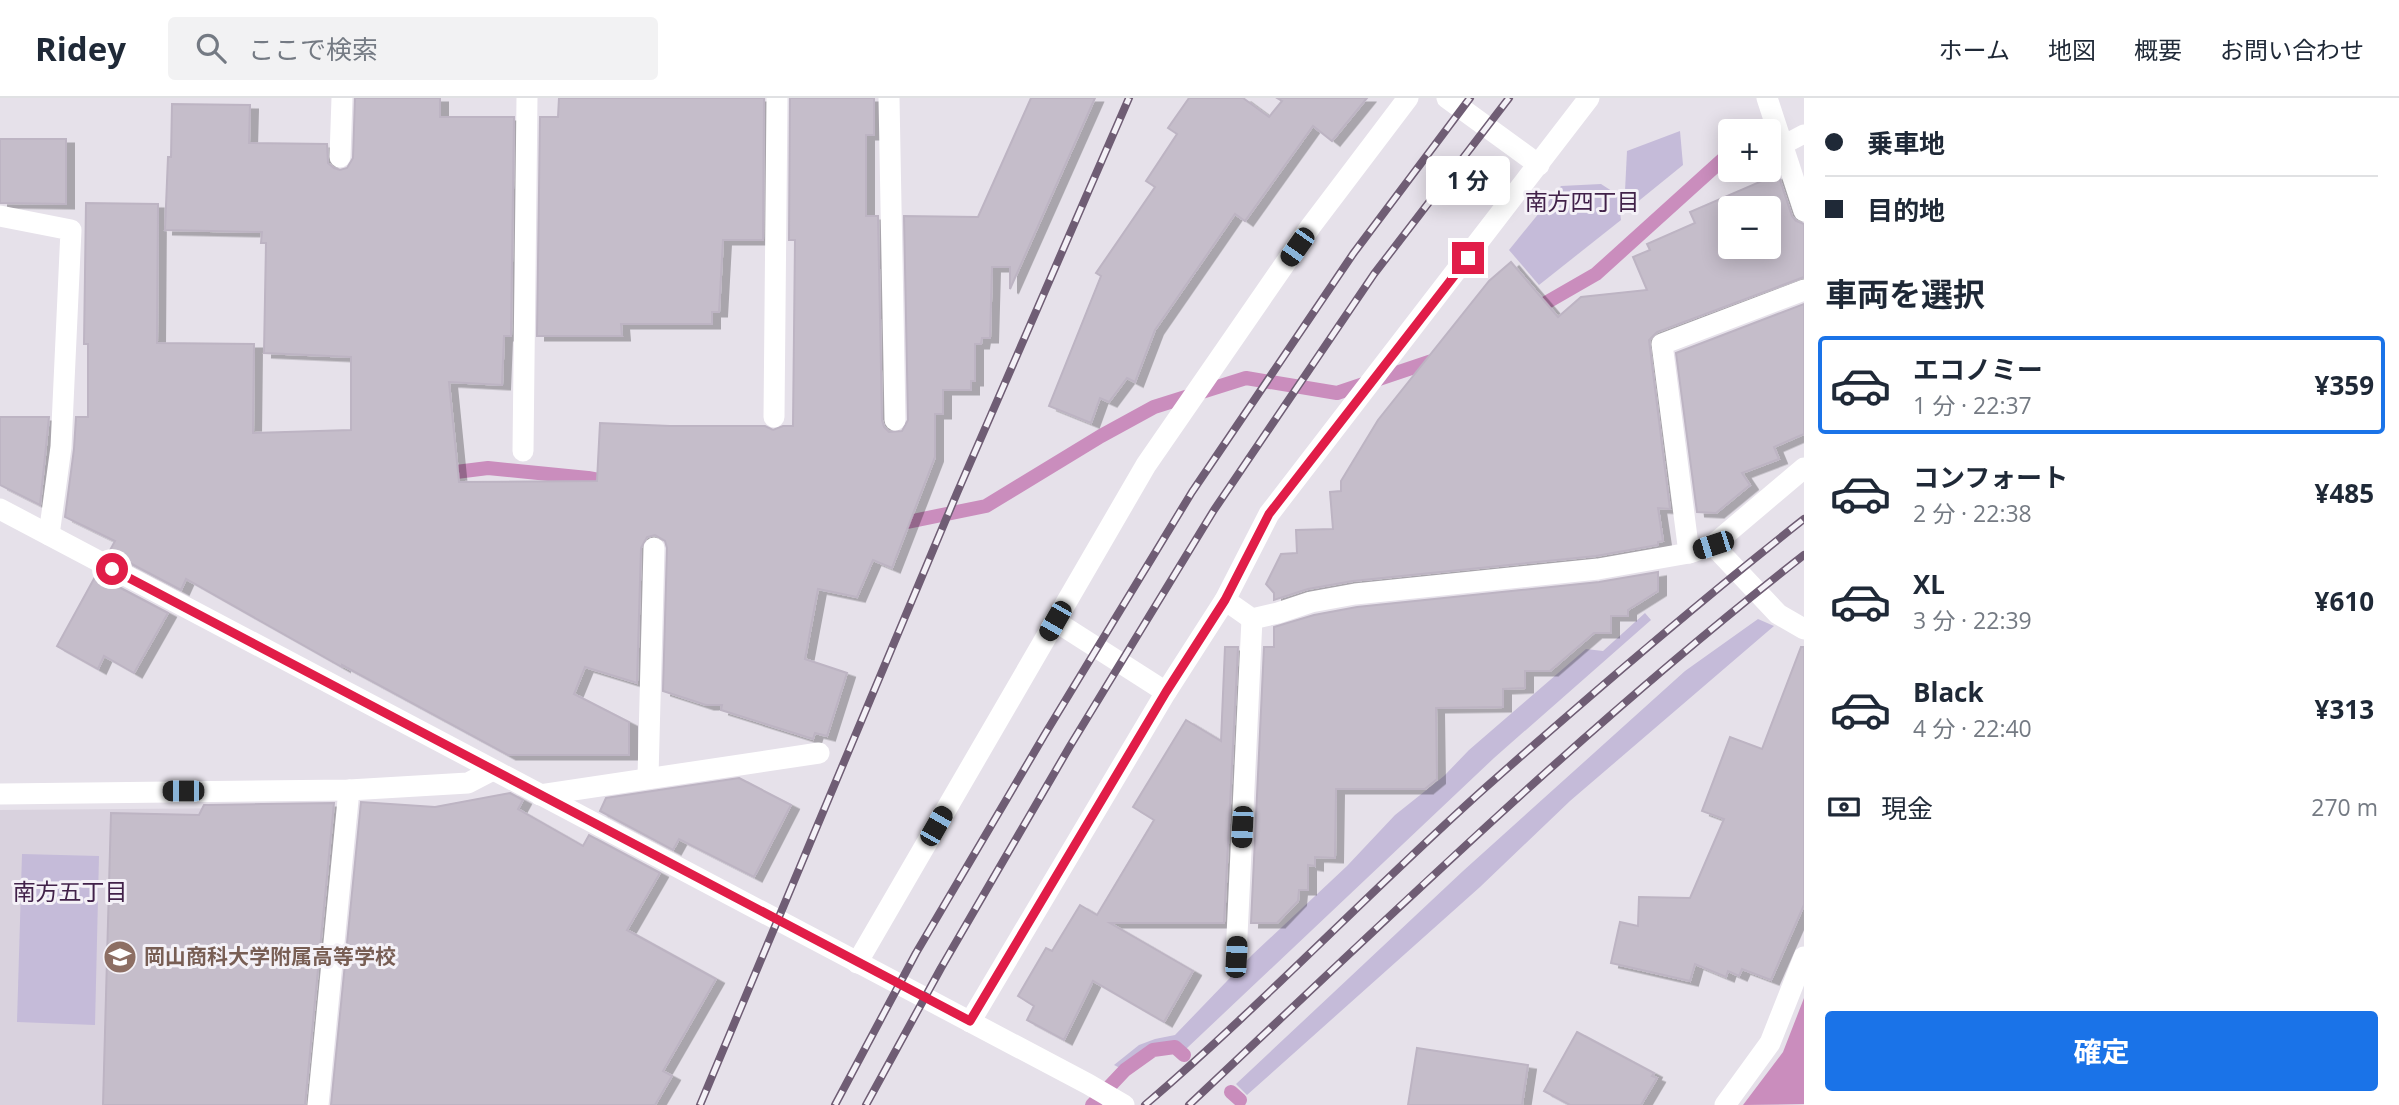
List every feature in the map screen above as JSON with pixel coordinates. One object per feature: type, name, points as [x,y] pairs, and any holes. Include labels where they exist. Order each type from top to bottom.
[{"type":"street","points":[[340,157],[342,98]]},
{"type":"street","points":[[523,451],[527,98]]},
{"type":"street","points":[[774,417],[777,98]]},
{"type":"street","points":[[890,98],[895,420]]},
{"type":"street","points":[[857,963],[1146,465],[1311,226],[1408,98]]},
{"type":"street","points":[[1447,98],[1539,165]]},
{"type":"street","points":[[970,1021],[1166,692],[1225,600],[1269,514],[1589,98]]},
{"type":"street","points":[[1767,98],[1804,211]]},
{"type":"street","points":[[0,216],[71,230],[61,447],[49,535]]},
{"type":"street","points":[[1689,553],[1662,344],[1804,290]]},
{"type":"street","points":[[1225,600],[1252,619],[1278,614],[1311,602],[1355,594],[1598,569],[1689,553],[1713,545],[1804,468]]},
{"type":"street","points":[[0,509],[970,1021],[1121,1104]]},
{"type":"street","points":[[1713,545],[1778,614],[1804,629]]},
{"type":"street","points":[[648,777],[654,548]]},
{"type":"street","points":[[1236,957],[1252,619]]},
{"type":"street","points":[[1055,621],[1166,692]]},
{"type":"street","points":[[540,795],[819,753]]},
{"type":"street","points":[[0,794],[349,790],[468,783],[493,770]]},
{"type":"street","points":[[318,1105],[349,790]]},
{"type":"street","points":[[1725,1105],[1770,1043],[1804,957]]},
{"type":"lane","points":[[1783,145],[1804,134]]},
{"type":"shaded area","points":[[1680,131],[1683,165],[1630,208],[1625,191],[1627,151]]},
{"type":"shaded area","points":[[1601,184],[1618,195],[1621,220],[1539,285],[1509,250],[1561,186]]},
{"type":"shaded area","points":[[1645,613],[1651,620],[1494,758],[1186,1049],[1176,1043],[1154,1046],[1120,1068],[1114,1065],[1139,1045],[1175,1035],[1252,955],[1347,866],[1395,815],[1444,776],[1469,750],[1586,649],[1603,651]]},
{"type":"shaded area","points":[[1758,619],[1774,626],[1570,801],[1480,887],[1247,1095],[1236,1084],[1463,871],[1685,671]]},
{"type":"shaded area","name":"岡山商科大学附属高等学校","points":[[249,808],[232,1105],[0,1105],[0,810]]},
{"type":"shaded area","points":[[22,854],[99,856],[95,1025],[17,1022]]},
{"type":"shaded area","points":[[1804,998],[1804,1104],[1743,1105],[1783,1052]]},
{"type":"building","points":[[355,98],[440,98],[440,117],[514,117],[511,336],[504,336],[502,385],[449,382],[459,482],[597,481],[600,423],[765,426],[773,430],[793,426],[795,240],[789,240],[790,98],[874,98],[874,135],[866,135],[866,216],[878,216],[882,420],[889,432],[902,431],[908,420],[904,216],[978,217],[1031,98],[1095,98],[1010,289],[1010,267],[992,267],[990,338],[982,338],[981,344],[975,344],[975,381],[971,381],[971,390],[943,390],[943,414],[935,414],[935,457],[892,568],[873,560],[857,597],[818,589],[805,659],[847,673],[827,736],[815,733],[813,739],[721,710],[722,705],[706,705],[663,691],[667,548],[665,541],[655,535],[647,537],[641,548],[637,683],[585,667],[574,694],[629,722],[629,755],[508,755],[342,667],[186,579],[181,590],[109,552],[115,541],[65,517],[76,417],[88,417],[88,344],[84,344],[86,203],[158,204],[157,343],[254,344],[253,433],[351,430],[351,357],[264,353],[266,243],[261,243],[262,232],[165,230],[172,104],[250,105],[249,143],[327,144],[328,163],[340,170],[347,168],[353,158]]},
{"type":"building","points":[[559,98],[764,98],[763,240],[723,240],[719,312],[712,312],[712,324],[621,324],[622,336],[537,336],[540,117],[558,117]]},
{"type":"building","points":[[1189,98],[1243,98],[1269,117],[1282,101],[1277,98],[1367,98],[1332,141],[1313,126],[1245,221],[1235,214],[1155,330],[1135,382],[1127,378],[1109,402],[1100,398],[1091,423],[1049,406],[1101,276],[1096,273],[1155,187],[1146,181],[1177,134],[1168,128]]},
{"type":"building","points":[[0,139],[66,139],[66,204],[0,203]]},
{"type":"building","points":[[1759,182],[1781,182],[1792,216],[1804,224],[1804,277],[1657,332],[1649,340],[1670,509],[1658,508],[1663,541],[1658,542],[1658,545],[1596,556],[1353,581],[1308,589],[1274,600],[1274,593],[1266,584],[1281,554],[1297,553],[1296,530],[1333,529],[1330,492],[1341,491],[1341,481],[1378,420],[1489,281],[1511,262],[1558,317],[1581,297],[1647,290],[1633,257],[1650,250],[1647,244],[1695,223],[1690,212],[1718,200],[1718,259],[1781,259],[1781,196],[1727,196]]},
{"type":"building","points":[[1804,304],[1804,434],[1774,447],[1779,459],[1742,473],[1750,485],[1716,513],[1697,512],[1676,353]]},
{"type":"building","points":[[0,417],[49,417],[40,505],[0,485]]},
{"type":"building","points":[[1658,572],[1658,591],[1628,610],[1628,616],[1611,616],[1611,633],[1594,633],[1550,671],[1525,671],[1525,688],[1503,689],[1503,707],[1436,708],[1437,779],[1425,789],[1336,789],[1335,858],[1315,857],[1315,866],[1308,865],[1308,890],[1299,890],[1298,901],[1277,923],[1251,923],[1264,647],[1274,647],[1274,627],[1314,615],[1357,607],[1599,582]]},
{"type":"building","points":[[96,575],[168,613],[134,673],[104,656],[98,669],[57,646]]},
{"type":"building","points":[[1225,647],[1238,647],[1224,923],[1110,923],[1193,971],[1164,1022],[1093,981],[1064,1040],[1027,1020],[1034,1006],[1018,996],[1046,948],[1052,951],[1080,905],[1097,915],[1154,820],[1133,807],[1186,720],[1221,741]]},
{"type":"building","points":[[1801,647],[1804,647],[1804,905],[1771,980],[1742,969],[1739,976],[1728,971],[1726,977],[1695,964],[1690,981],[1611,963],[1620,922],[1638,926],[1639,897],[1690,898],[1724,819],[1702,811],[1730,737],[1762,749]]},
{"type":"building","points":[[739,778],[791,805],[754,877],[679,839],[673,850],[600,811],[606,798]]},
{"type":"building","points":[[510,793],[523,800],[518,809],[583,846],[589,835],[660,873],[627,930],[716,979],[663,1071],[672,1076],[655,1105],[331,1105],[361,802],[435,807]]},
{"type":"building","points":[[334,803],[305,1105],[103,1105],[111,813],[199,815],[204,805]]},
{"type":"building","points":[[1577,1032],[1654,1073],[1652,1076],[1657,1078],[1641,1105],[1570,1105],[1544,1091]]},
{"type":"building","points":[[1417,1048],[1528,1065],[1522,1105],[1408,1105]]},
{"type":"waterway","points":[[1530,312],[1596,274],[1718,164]]},
{"type":"waterway","points":[[893,525],[986,506],[1154,407],[1246,378],[1337,393],[1441,358]]},
{"type":"waterway","points":[[440,474],[488,468],[615,483]]},
{"type":"waterway","points":[[1092,1105],[1125,1070],[1153,1050],[1175,1047],[1184,1055]]},
{"type":"waterway","points":[[1231,1092],[1240,1100]]},
{"type":"railway","points":[[700,1105],[957,493],[1129,98]]},
{"type":"railway","points":[[835,1105],[916,953],[1192,492],[1353,254],[1470,98]]},
{"type":"railway","points":[[866,1105],[941,968],[1070,746],[1214,510],[1374,274],[1509,98]]},
{"type":"railway","points":[[1145,1105],[1232,1027],[1485,788],[1643,651],[1804,519]]},
{"type":"railway","points":[[1189,1105],[1414,893],[1567,754],[1723,619],[1804,555]]},
{"type":"place","name":"岡山商科大学附属高等学校","points":[[120,957]]},
{"type":"district","name":"南方四丁目","points":[[1582,202]]},
{"type":"district","name":"南方五丁目","points":[[70,892]]},
{"type":"route","points":[[112,569],[970,1021],[1166,692],[1225,600],[1269,514],[1468,258]]}]
